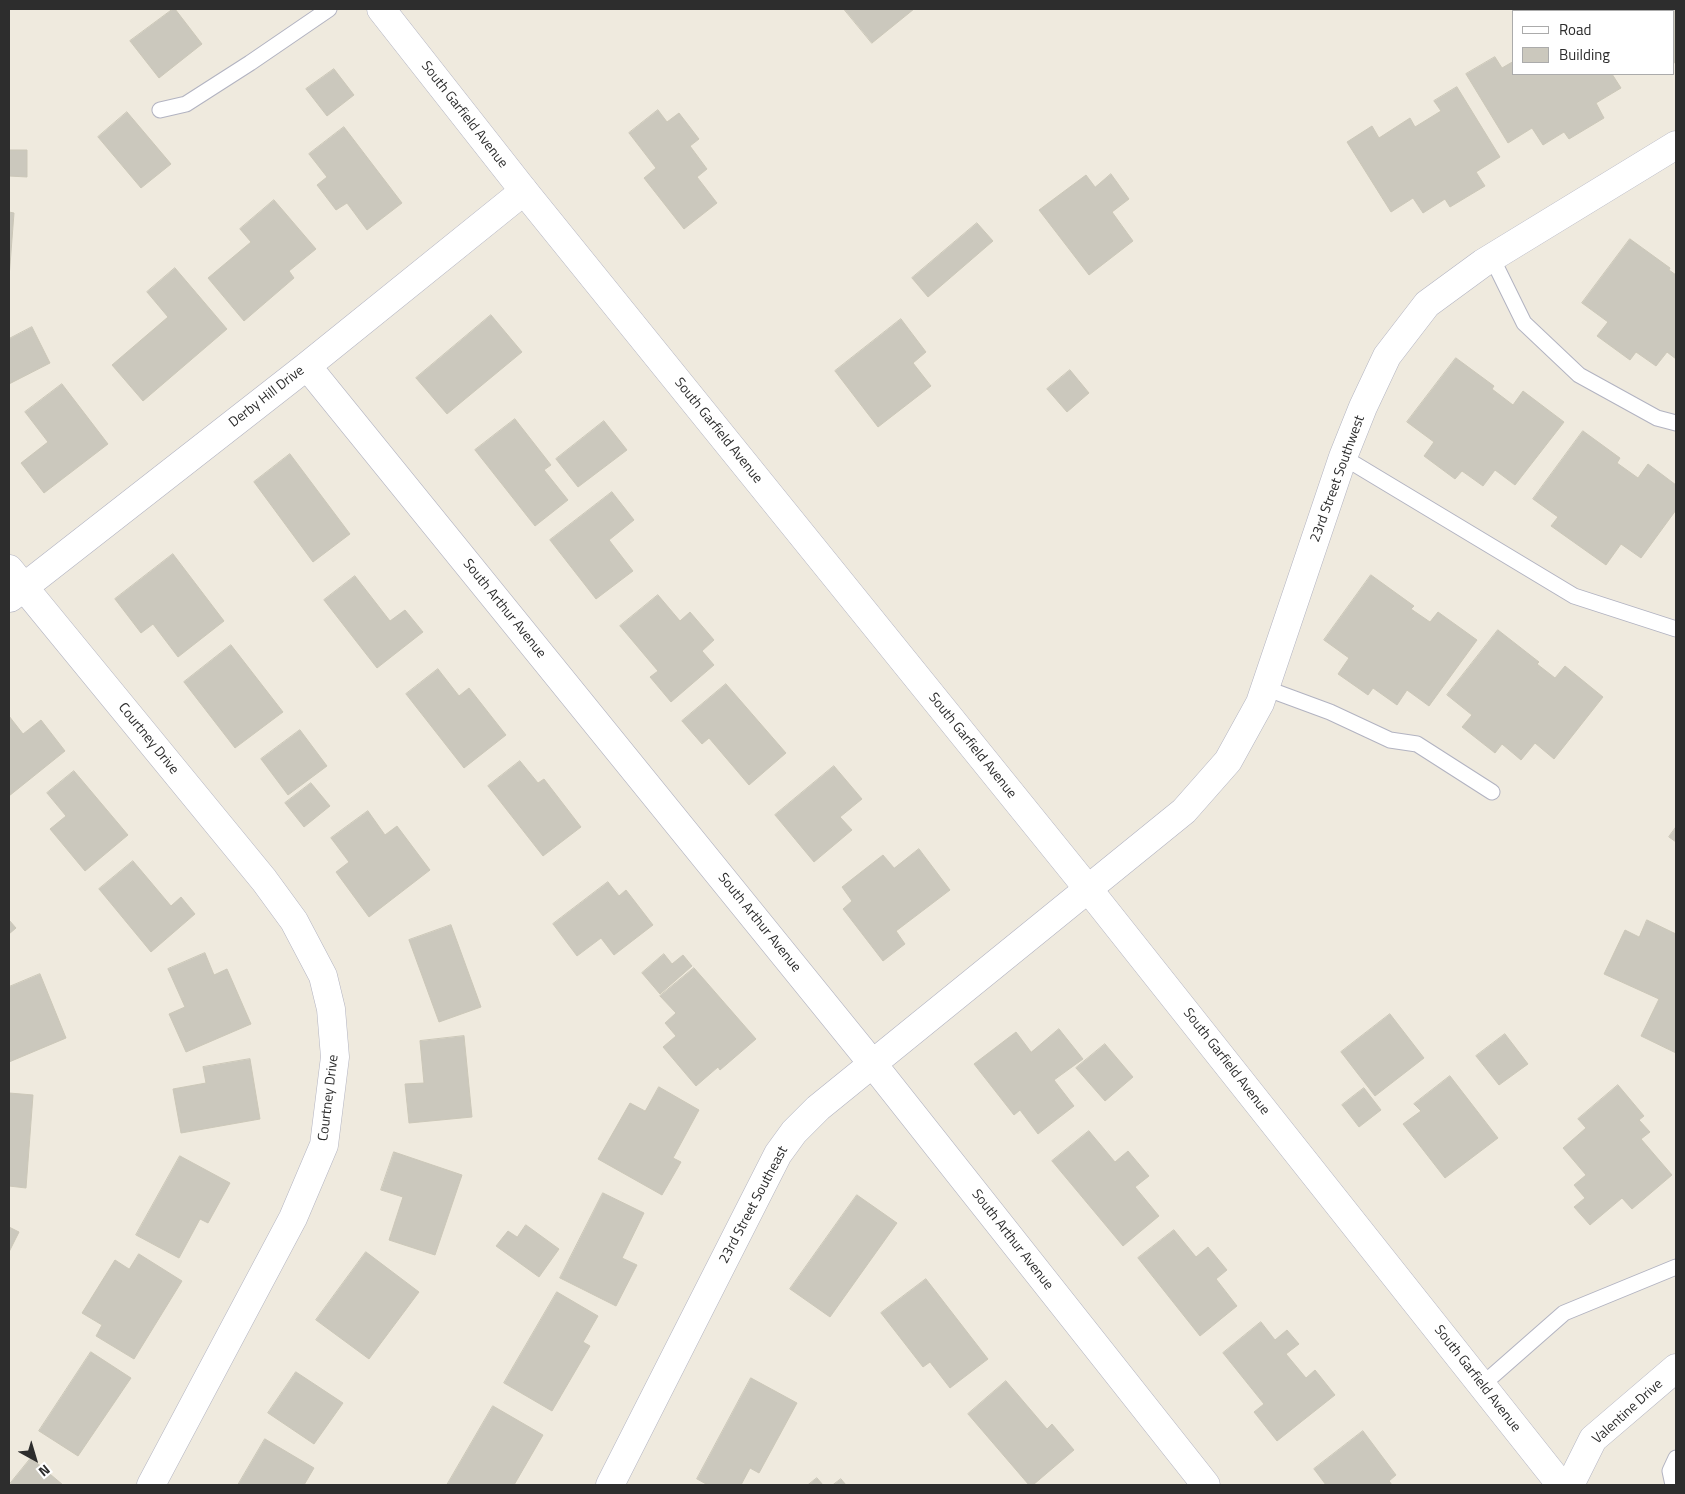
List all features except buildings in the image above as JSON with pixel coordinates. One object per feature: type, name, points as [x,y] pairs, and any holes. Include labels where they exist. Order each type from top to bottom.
[{"type":"street","name":"South Garfield Avenue","points":[[381,9],[524,191],[1089,890],[1561,1485]]},
{"type":"street","name":"23rd Street Southwest","points":[[1089,890],[1184,811],[1228,761],[1260,703],[1343,457],[1363,407],[1387,356],[1427,304],[1492,258],[1674,150]]},
{"type":"street","name":"Derby Hill Drive","points":[[13,585],[307,366],[524,191]]},
{"type":"street","name":"South Arthur Avenue","points":[[307,366],[872,1063],[1206,1485]]},
{"type":"street","name":"Courtney Drive","points":[[13,585],[264,880],[289,914],[323,976],[331,1010],[336,1057],[324,1145],[293,1218],[151,1485]]},
{"type":"street","name":"23rd Street Southeast","points":[[610,1485],[778,1154],[794,1132],[818,1108],[872,1063],[1089,890]]},
{"type":"street","name":"Valentine Drive","points":[[1570,1485],[1593,1440],[1676,1368]]},
{"type":"lane","points":[[160,110],[186,104],[329,9]]},
{"type":"lane","points":[[1492,258],[1524,323],[1579,375],[1657,418],[1676,423]]},
{"type":"lane","points":[[1343,457],[1574,596],[1676,629]]},
{"type":"lane","points":[[1265,688],[1330,712],[1390,740],[1417,744],[1492,792]]},
{"type":"lane","points":[[1482,1385],[1564,1313],[1676,1267]]},
{"type":"lane","points":[[1673,1485],[1670,1471],[1676,1458]]}]
